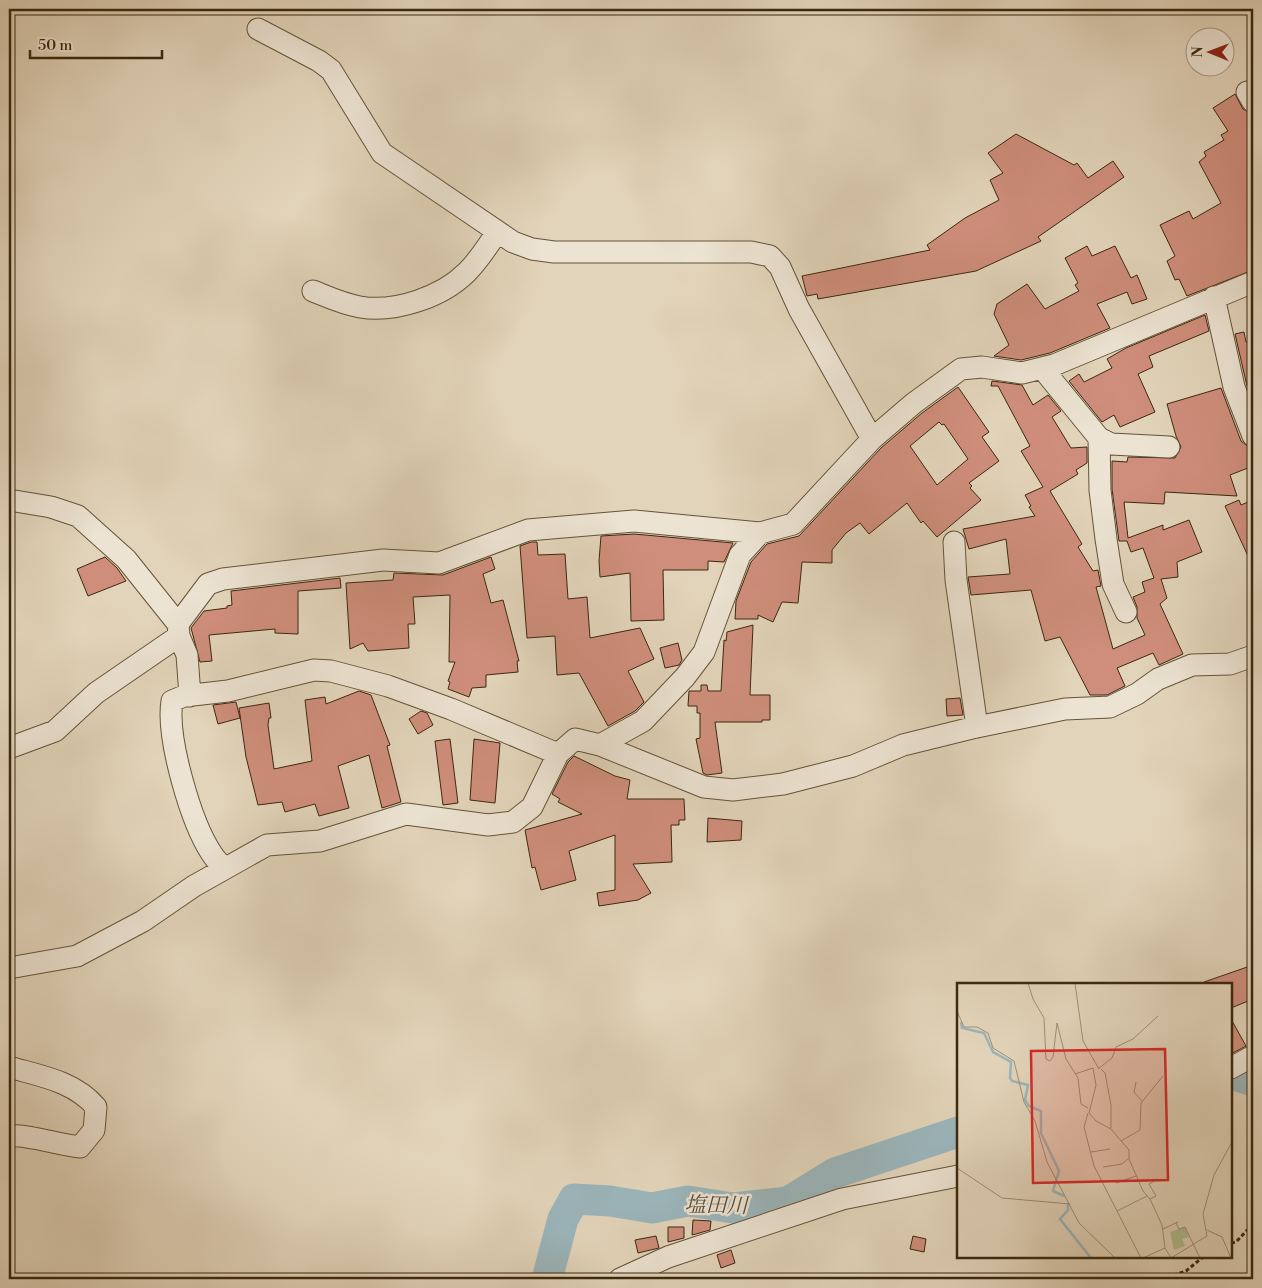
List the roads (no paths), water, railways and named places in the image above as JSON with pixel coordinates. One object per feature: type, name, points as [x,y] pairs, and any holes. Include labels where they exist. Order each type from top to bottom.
[{"type":"street","points":[[258,29],[319,61],[331,70],[382,153],[513,242],[532,249],[554,252],[751,252],[770,256],[780,267],[798,308],[872,439]]},
{"type":"street","points":[[313,291],[343,303],[361,307],[381,308],[410,303],[434,294],[466,273],[497,232]]},
{"type":"street","points":[[9,748],[55,731],[96,693],[179,630],[208,584],[224,579],[383,560],[439,563],[528,530],[634,520],[760,533],[793,524],[872,439],[914,402],[961,369],[982,367],[1022,373],[1054,366],[1253,282]]},
{"type":"street","points":[[1214,297],[1234,387],[1253,436]]},
{"type":"street","points":[[1042,368],[1098,438],[1111,444],[1169,447]]},
{"type":"street","points":[[1098,438],[1100,490],[1113,584],[1126,612]]},
{"type":"street","points":[[9,500],[51,507],[78,516],[126,559],[179,630],[187,655],[190,696]]},
{"type":"street","points":[[600,745],[643,721],[685,677],[704,652],[740,555],[760,533]]},
{"type":"street","points":[[954,542],[956,580],[977,727]]},
{"type":"street","points":[[9,968],[78,956],[143,922],[194,886],[268,845],[320,841],[406,814],[488,825],[513,822],[532,807],[558,754],[575,739],[600,745],[704,787],[733,790],[783,784],[853,766],[903,745],[977,727],[1065,709],[1110,707],[1137,694],[1158,678],[1192,665],[1230,664],[1253,656]]},
{"type":"street","points":[[224,868],[212,854],[198,828],[180,770],[170,712],[172,701],[190,696],[228,691],[314,670],[331,671],[388,686],[452,709],[558,754]]},
{"type":"street","points":[[9,1067],[85,1093],[96,1107],[94,1130],[80,1147],[57,1145],[18,1135],[9,1136]]},
{"type":"street","points":[[620,1279],[668,1257],[842,1199],[957,1176]]},
{"type":"waterway","name":"塩田川","points":[[1232,1070],[1237,1076],[1253,1081]]},
{"type":"waterway","name":"塩田川","points":[[547,1279],[563,1219],[574,1199],[610,1201],[652,1208],[688,1201],[733,1208],[788,1202],[835,1173],[957,1132]]}]
